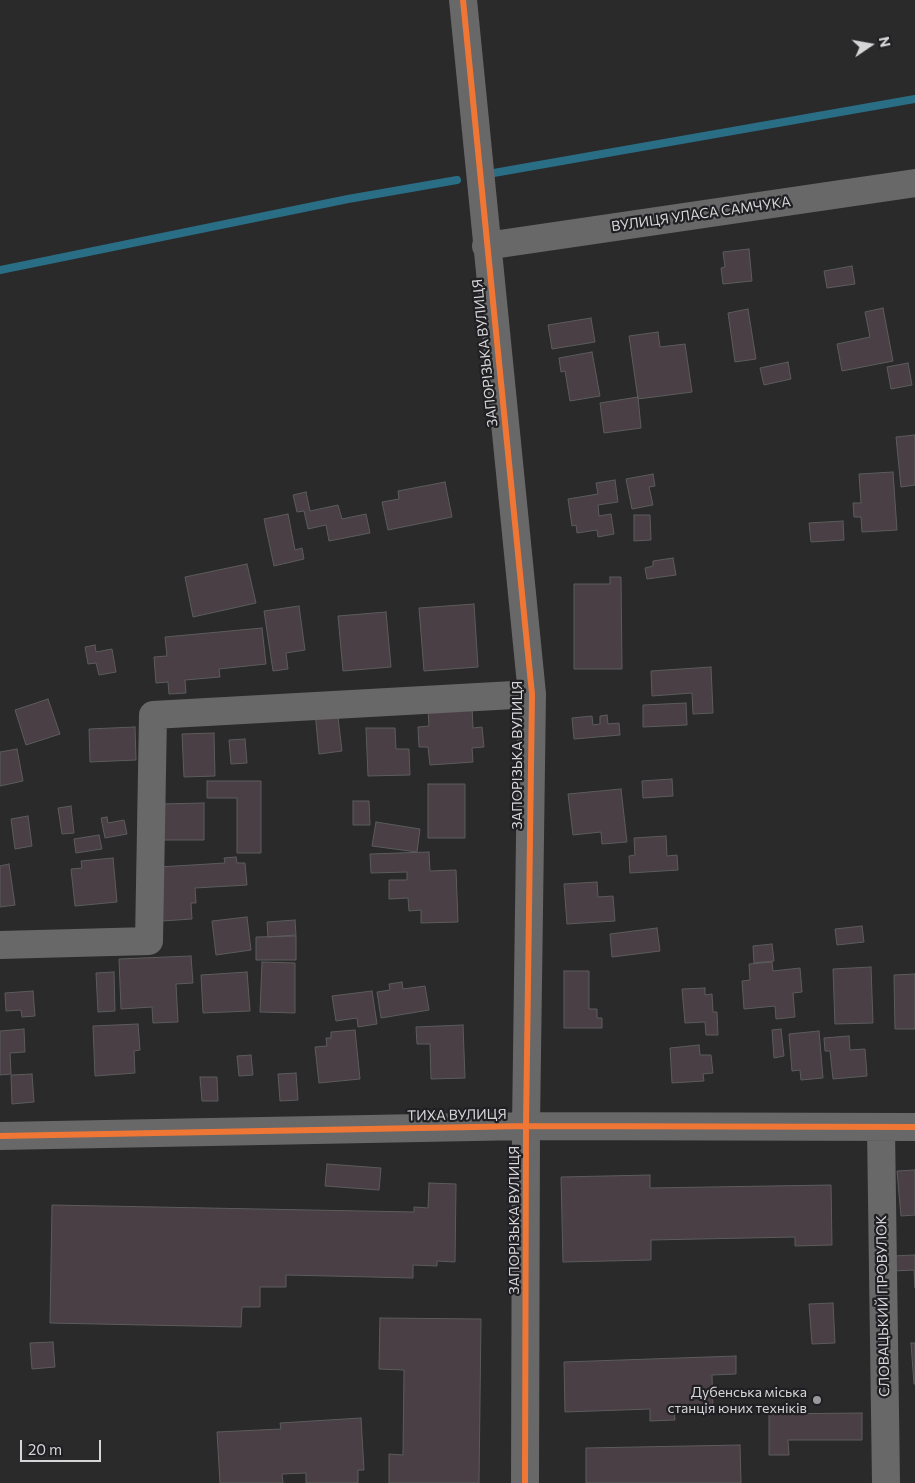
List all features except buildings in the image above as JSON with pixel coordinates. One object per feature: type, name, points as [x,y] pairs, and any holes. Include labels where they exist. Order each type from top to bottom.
[{"type":"street","name":"ЗАПОРІЗЬКА ВУЛИЦЯ","points":[[463,0],[532,694],[526,1126],[525,1483]]},
{"type":"street","name":"ВУЛИЦЯ УЛАСА САМЧУКА","points":[[486,246],[915,183]]},
{"type":"street","points":[[0,945],[149,941],[153,715],[532,694]]},
{"type":"street","name":"ТИХА ВУЛИЦЯ","points":[[0,1136],[526,1126],[915,1127]]},
{"type":"street","name":"СЛОВАЦЬКИЙ ПРОВУЛОК","points":[[881,1128],[886,1483]]},
{"type":"waterway","points":[[488,174],[915,99]]},
{"type":"waterway","points":[[0,270],[348,199],[457,180]]},
{"type":"cycle path","points":[[463,0],[532,694],[526,1126],[525,1483]]},
{"type":"cycle path","points":[[0,1136],[526,1126],[915,1127]]},
{"type":"place","name":"Дубенська міська станція юних техніків","points":[[817,1400]]}]
